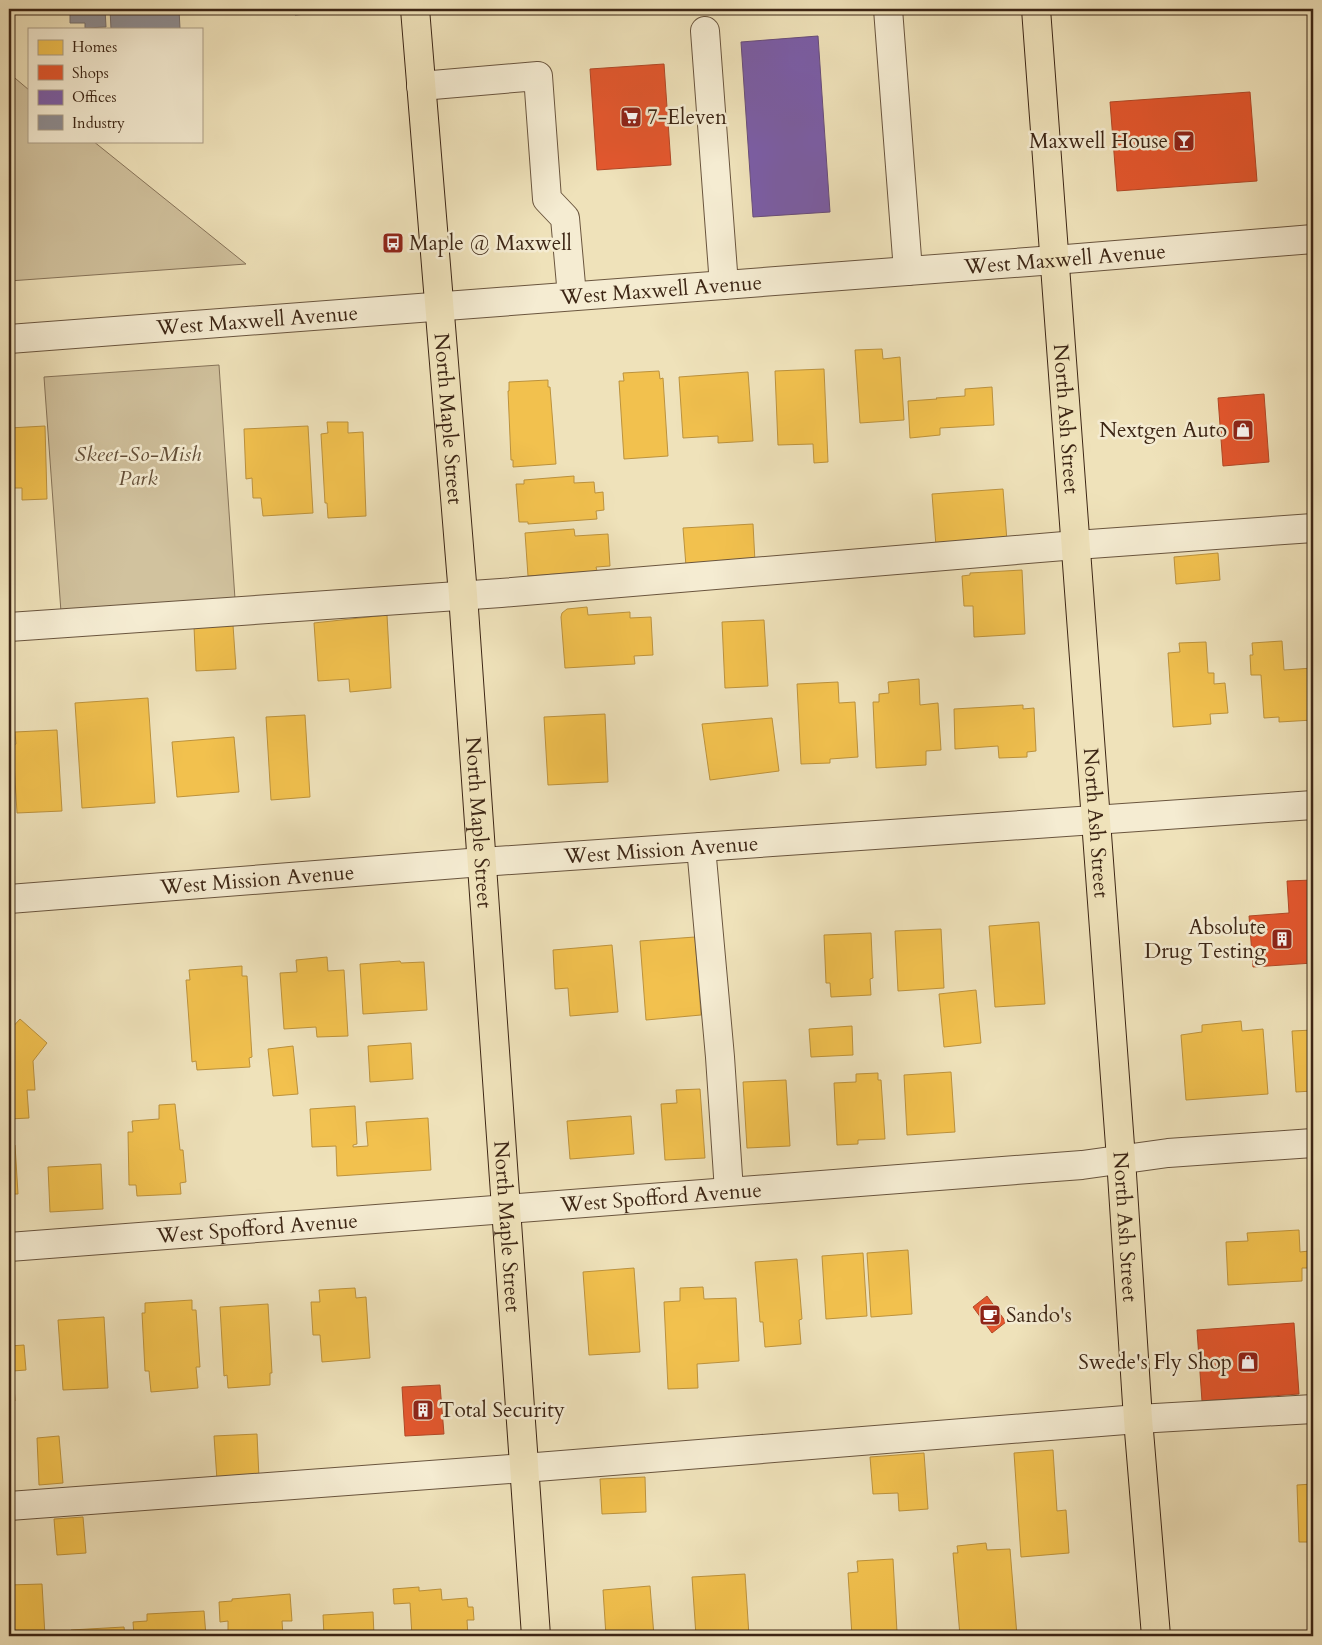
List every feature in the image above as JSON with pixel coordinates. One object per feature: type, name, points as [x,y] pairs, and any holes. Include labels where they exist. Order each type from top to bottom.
[{"type":"main road","name":"North Maple Street","points":[[415,9],[463,596],[536,1636]]},
{"type":"main road","name":"North Ash Street","points":[[1036,9],[1121,1159],[1138,1419],[1156,1636]]},
{"type":"street","points":[[888,9],[908,271]]},
{"type":"street","points":[[705,31],[724,285]]},
{"type":"street","points":[[421,86],[538,76],[547,199],[565,218],[572,296]]},
{"type":"street","name":"West Maxwell Avenue","points":[[9,339],[1313,239]]},
{"type":"street","points":[[9,627],[463,596],[1076,545],[1313,528]]},
{"type":"street","name":"West Mission Avenue","points":[[9,899],[482,862],[1313,804]]},
{"type":"street","points":[[701,847],[720,1057],[729,1192]]},
{"type":"street","name":"West Spofford Avenue","points":[[9,1247],[1082,1165],[1168,1152],[1313,1142]]},
{"type":"street","points":[[9,1506],[524,1468],[1138,1419],[1313,1409]]},
{"type":"green space","points":[[9,73],[28,89],[28,142],[94,142],[246,264],[9,281]]},
{"type":"green space","name":"Skeet-So-Mish Park","points":[[219,365],[235,599],[61,612],[44,377]]},
{"type":"building: Homes","points":[[882,349],[883,359],[900,357],[904,420],[860,423],[855,350]]},
{"type":"building: Homes","points":[[824,369],[828,462],[814,463],[813,444],[778,445],[775,371]]},
{"type":"building: Homes","points":[[659,371],[660,379],[663,378],[668,456],[624,459],[619,381],[624,381],[623,373]]},
{"type":"building: Homes","points":[[748,372],[753,441],[718,443],[718,436],[683,438],[679,377]]},
{"type":"building: Homes","points":[[548,380],[556,464],[513,467],[513,460],[511,460],[509,382]]},
{"type":"building: Homes","points":[[992,387],[994,425],[940,428],[940,435],[910,438],[908,401],[965,396],[965,389]]},
{"type":"building: Homes","points":[[327,422],[348,422],[348,433],[363,432],[366,516],[328,518],[327,503],[325,503],[321,434],[328,433]]},
{"type":"building: Homes","points":[[45,426],[47,499],[22,500],[22,488],[9,488],[9,428]]},
{"type":"building: Homes","points":[[308,426],[313,513],[263,516],[261,498],[253,498],[252,478],[246,479],[244,429]]},
{"type":"building: Homes","points":[[574,476],[574,483],[594,482],[595,493],[603,492],[604,510],[596,511],[597,519],[528,524],[528,522],[519,522],[516,484],[524,484],[524,480]]},
{"type":"building: Homes","points":[[1003,489],[1007,541],[936,546],[932,494]]},
{"type":"building: Homes","points":[[753,524],[755,562],[686,566],[683,528]]},
{"type":"building: Homes","points":[[574,529],[575,536],[608,534],[610,566],[596,567],[597,571],[528,576],[525,533]]},
{"type":"building: Homes","points":[[1218,553],[1220,580],[1176,584],[1174,557]]},
{"type":"building: Homes","points":[[1022,570],[1025,634],[974,637],[973,606],[964,606],[962,576],[970,575],[970,573]]},
{"type":"building: Homes","points":[[587,607],[588,615],[630,612],[630,618],[651,617],[653,655],[634,656],[635,664],[565,668],[562,613],[567,609]]},
{"type":"building: Homes","points":[[387,615],[391,688],[350,692],[349,679],[318,681],[314,623]]},
{"type":"building: Homes","points":[[764,620],[768,686],[725,688],[722,622]]},
{"type":"building: Homes","points":[[233,625],[236,669],[196,671],[194,627]]},
{"type":"building: Homes","points":[[1282,641],[1284,670],[1313,668],[1313,720],[1279,722],[1279,717],[1264,718],[1261,675],[1251,675],[1250,655],[1253,655],[1252,643]]},
{"type":"building: Homes","points":[[1206,642],[1208,673],[1214,673],[1214,684],[1225,683],[1228,713],[1210,714],[1211,724],[1173,727],[1168,653],[1180,652],[1179,643]]},
{"type":"building: Homes","points":[[919,679],[920,705],[938,703],[941,750],[926,751],[926,765],[876,768],[873,702],[879,702],[879,694],[889,693],[888,682]]},
{"type":"building: Homes","points":[[838,682],[839,703],[855,702],[858,757],[830,759],[830,763],[801,764],[797,684]]},
{"type":"building: Homes","points":[[148,698],[155,803],[82,808],[75,703]]},
{"type":"building: Homes","points":[[1023,705],[1023,709],[1034,708],[1036,751],[1027,752],[1027,757],[999,758],[998,746],[955,749],[954,709]]},
{"type":"building: Homes","points":[[605,714],[608,782],[548,785],[544,717]]},
{"type":"building: Homes","points":[[305,715],[310,797],[271,800],[266,717]]},
{"type":"building: Homes","points":[[772,718],[779,771],[710,780],[702,724]]},
{"type":"building: Homes","points":[[57,730],[62,811],[17,813],[13,745],[16,744],[15,732]]},
{"type":"building: Homes","points":[[234,737],[239,792],[177,797],[172,742]]},
{"type":"building: Homes","points":[[1039,922],[1045,1004],[995,1007],[989,926]]},
{"type":"building: Homes","points":[[941,929],[944,988],[898,991],[895,931]]},
{"type":"building: Homes","points":[[871,933],[873,978],[870,979],[871,995],[831,997],[830,983],[826,983],[824,935]]},
{"type":"building: Homes","points":[[695,937],[701,1015],[646,1020],[640,941]]},
{"type":"building: Homes","points":[[612,945],[618,1012],[570,1016],[568,988],[555,989],[553,950]]},
{"type":"building: Homes","points":[[327,957],[328,971],[344,970],[348,1036],[317,1037],[316,1027],[284,1029],[280,973],[297,972],[296,960]]},
{"type":"building: Homes","points":[[400,961],[401,963],[424,962],[427,1010],[363,1014],[360,964]]},
{"type":"building: Homes","points":[[242,966],[242,976],[247,976],[252,1057],[249,1058],[250,1067],[197,1070],[196,1061],[192,1062],[186,980],[190,980],[189,970]]},
{"type":"building: Homes","points":[[976,990],[981,1043],[944,1047],[939,994]]},
{"type":"building: Homes","points":[[20,1019],[47,1043],[33,1061],[35,1090],[27,1090],[29,1118],[9,1119],[9,1031]]},
{"type":"building: Homes","points":[[1241,1021],[1242,1031],[1263,1029],[1268,1094],[1186,1100],[1181,1035],[1202,1032],[1202,1025]]},
{"type":"building: Homes","points":[[852,1026],[853,1055],[811,1057],[809,1029]]},
{"type":"building: Homes","points":[[1313,1030],[1313,1091],[1296,1092],[1292,1031]]},
{"type":"building: Homes","points":[[411,1043],[413,1079],[370,1082],[368,1046]]},
{"type":"building: Homes","points":[[293,1046],[298,1094],[273,1096],[268,1049]]},
{"type":"building: Homes","points":[[951,1072],[955,1132],[907,1135],[904,1075]]},
{"type":"building: Homes","points":[[878,1073],[878,1080],[881,1080],[885,1139],[858,1140],[858,1144],[837,1145],[834,1083],[856,1082],[856,1074]]},
{"type":"building: Homes","points":[[786,1080],[790,1146],[747,1148],[743,1082]]},
{"type":"building: Homes","points":[[700,1089],[705,1158],[665,1160],[661,1104],[677,1103],[676,1090]]},
{"type":"building: Homes","points":[[175,1104],[186,1182],[180,1183],[181,1194],[137,1196],[136,1185],[129,1185],[128,1132],[133,1132],[132,1121],[159,1119],[159,1105]]},
{"type":"building: Homes","points":[[355,1106],[357,1144],[353,1145],[353,1147],[368,1146],[366,1122],[428,1118],[431,1170],[337,1176],[336,1146],[312,1147],[310,1109]]},
{"type":"building: Homes","points":[[631,1116],[634,1154],[570,1159],[567,1121]]},
{"type":"building: Homes","points":[[15,1145],[18,1194],[9,1194],[9,1146]]},
{"type":"building: Homes","points":[[101,1164],[103,1209],[50,1212],[48,1167]]},
{"type":"building: Homes","points":[[1299,1230],[1300,1252],[1309,1251],[1311,1268],[1302,1268],[1302,1281],[1228,1285],[1226,1242],[1248,1241],[1247,1233]]},
{"type":"building: Homes","points":[[908,1250],[912,1314],[871,1317],[867,1253]]},
{"type":"building: Homes","points":[[863,1253],[867,1316],[826,1319],[822,1256]]},
{"type":"building: Homes","points":[[797,1259],[802,1319],[799,1320],[801,1344],[765,1347],[763,1322],[760,1322],[755,1262]]},
{"type":"building: Homes","points":[[634,1268],[640,1352],[589,1355],[583,1272]]},
{"type":"building: Homes","points":[[703,1287],[704,1299],[736,1298],[739,1361],[697,1364],[698,1388],[668,1389],[664,1302],[680,1301],[680,1288]]},
{"type":"building: Homes","points":[[355,1288],[356,1298],[366,1297],[370,1358],[322,1362],[320,1335],[313,1335],[311,1302],[320,1302],[319,1290]]},
{"type":"building: Homes","points":[[192,1300],[192,1310],[196,1310],[200,1367],[196,1367],[198,1388],[151,1392],[149,1371],[145,1371],[142,1313],[145,1313],[145,1303]]},
{"type":"building: Homes","points":[[268,1304],[272,1373],[270,1373],[270,1385],[228,1388],[227,1375],[224,1376],[220,1307]]},
{"type":"building: Homes","points":[[104,1317],[108,1388],[63,1390],[58,1320]]},
{"type":"building: Homes","points":[[9,1324],[10,1346],[24,1345],[26,1370],[13,1371],[15,1401],[9,1401]]},
{"type":"building: Homes","points":[[257,1434],[259,1478],[217,1480],[214,1436]]},
{"type":"building: Homes","points":[[59,1436],[63,1483],[39,1485],[37,1438]]},
{"type":"building: Homes","points":[[1053,1450],[1057,1511],[1066,1510],[1069,1553],[1021,1557],[1014,1453]]},
{"type":"building: Homes","points":[[924,1453],[928,1509],[899,1511],[898,1493],[873,1494],[870,1457]]},
{"type":"building: Homes","points":[[645,1477],[646,1512],[602,1514],[600,1479]]},
{"type":"building: Homes","points":[[1313,1484],[1313,1542],[1299,1542],[1297,1485]]},
{"type":"building: Homes","points":[[83,1517],[86,1553],[57,1555],[54,1519]]},
{"type":"building: Homes","points":[[986,1543],[987,1550],[1010,1549],[1017,1636],[960,1636],[953,1553],[958,1553],[957,1546]]},
{"type":"building: Homes","points":[[893,1559],[897,1632],[891,1632],[892,1636],[852,1636],[848,1573],[858,1572],[857,1561]]},
{"type":"building: Homes","points":[[745,1574],[749,1636],[696,1636],[692,1577]]},
{"type":"building: Homes","points":[[42,1584],[45,1636],[9,1636],[9,1585]]},
{"type":"building: Homes","points":[[650,1586],[654,1636],[606,1636],[603,1590]]},
{"type":"building: Homes","points":[[419,1587],[419,1591],[441,1589],[442,1600],[467,1598],[468,1607],[473,1607],[474,1620],[467,1620],[468,1636],[412,1636],[410,1603],[394,1604],[393,1589]]},
{"type":"building: Homes","points":[[290,1594],[292,1621],[282,1621],[283,1636],[228,1636],[228,1621],[220,1622],[219,1602],[232,1601],[232,1599]]},
{"type":"building: Homes","points":[[204,1611],[206,1636],[134,1636],[133,1622],[147,1621],[147,1614]]},
{"type":"building: Homes","points":[[373,1612],[374,1636],[324,1636],[323,1615]]},
{"type":"building: Homes","points":[[124,1627],[125,1636],[71,1636],[71,1630]]},
{"type":"building: Shops","name":"7-Eleven","points":[[664,64],[671,165],[597,170],[590,69]]},
{"type":"building: Shops","name":"Maxwell House","points":[[1250,92],[1257,181],[1117,191],[1110,102]]},
{"type":"building: Shops","name":"Nextgen Auto","points":[[1264,394],[1269,462],[1223,466],[1218,398]]},
{"type":"building: Shops","name":"Absolute Drug Testing","points":[[1313,880],[1313,963],[1253,967],[1249,916],[1289,913],[1287,881]]},
{"type":"building: Shops","name":"Sando's","points":[[987,1296],[1006,1322],[992,1333],[973,1307]]},
{"type":"building: Shops","name":"Swede's Fly Shop","points":[[1294,1323],[1299,1394],[1202,1401],[1197,1330]]},
{"type":"building: Shops","name":"Total Security","points":[[440,1385],[444,1434],[405,1436],[402,1387]]},
{"type":"building: Offices","points":[[818,36],[830,212],[753,217],[741,42]]},
{"type":"building: Industry","points":[[70,9],[105,9],[106,27],[85,28],[85,23],[70,23]]},
{"type":"building: Industry","points":[[110,9],[179,9],[180,28],[111,28]]},
{"type":"building: Industry","points":[[294,9],[365,9],[295,15]]},
{"type":"place","name":"7-Eleven","points":[[631,117]]},
{"type":"place","name":"Maxwell House","points":[[1184,141]]},
{"type":"place","name":"Maple @ Maxwell","points":[[393,243]]},
{"type":"place","name":"Nextgen Auto","points":[[1243,430]]},
{"type":"place","name":"Absolute Drug Testing","points":[[1282,939]]},
{"type":"place","name":"Sando's","points":[[990,1315]]},
{"type":"place","name":"Swede's Fly Shop","points":[[1248,1362]]},
{"type":"place","name":"Total Security","points":[[423,1410]]}]
